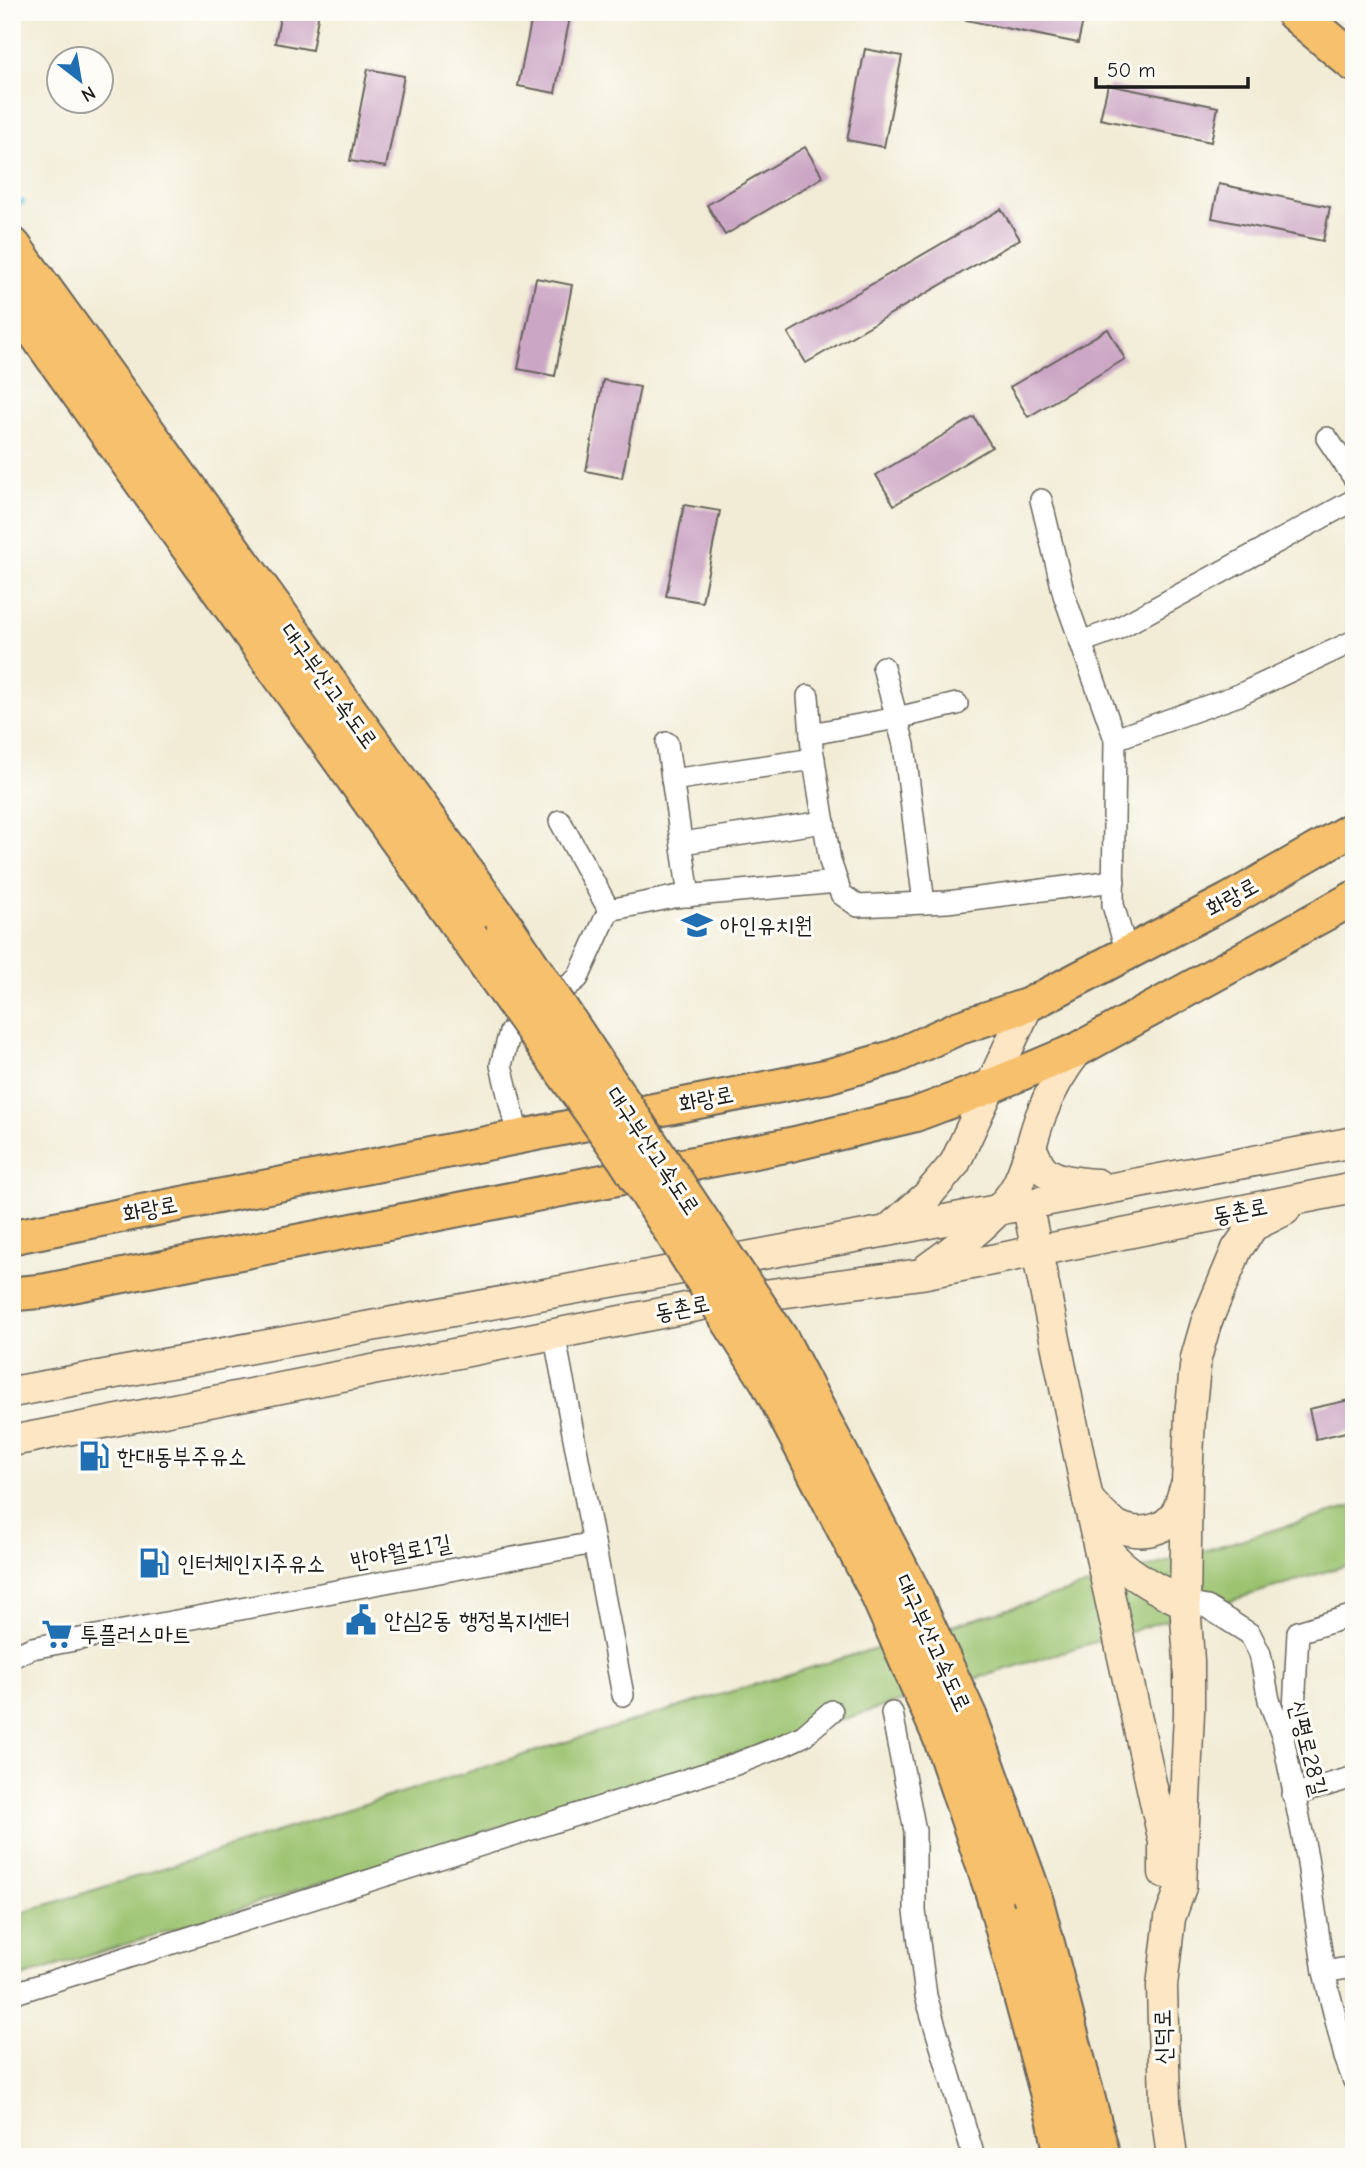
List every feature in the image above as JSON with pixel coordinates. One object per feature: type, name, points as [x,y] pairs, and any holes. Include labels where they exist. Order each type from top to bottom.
[{"type":"highway","points":[[1295,12],[1354,62]]},
{"type":"highway","name":"대구부산고속도로","points":[[16,268],[506,930],[780,1341],[906,1583],[968,1718],[1033,1898],[1101,2157]]},
{"type":"highway","name":"대구부산고속도로","points":[[16,268],[469,937],[626,1157],[769,1380],[877,1588],[942,1736],[995,1893],[1065,2157]]},
{"type":"main road","name":"화랑로","points":[[12,1237],[828,1076],[894,1057],[958,1028],[1028,1005],[1229,900],[1354,828]]},
{"type":"main road","points":[[12,1294],[44,1291],[793,1144],[914,1115],[1079,1049],[1354,898]]},
{"type":"main road","points":[[887,1231],[927,1196],[955,1163],[1028,1005]]},
{"type":"main road","points":[[921,1274],[963,1243],[998,1209],[1015,1187],[1052,1091],[1063,1070],[1079,1049]]},
{"type":"main road","points":[[12,1392],[1354,1142]]},
{"type":"main road","points":[[1031,1147],[1042,1169],[1053,1175],[1077,1182],[1118,1186]]},
{"type":"main road","name":"동촌로","points":[[12,1441],[727,1300],[921,1274],[1354,1188]]},
{"type":"main road","points":[[1170,1918],[1181,1887],[1184,1834],[1189,1713],[1185,1602],[1187,1482],[1196,1358],[1220,1287],[1237,1249],[1253,1226],[1315,1196]]},
{"type":"main road","points":[[1027,1203],[1091,1512],[1164,1842],[1164,1889],[1170,1918]]},
{"type":"main road","points":[[1091,1512],[1124,1530],[1141,1532],[1156,1529],[1168,1522],[1177,1511],[1187,1482]]},
{"type":"main road","points":[[1091,1512],[1104,1546],[1122,1564],[1158,1591],[1185,1602]]},
{"type":"main road","name":"신덕로","points":[[1170,1918],[1162,1986],[1165,2103],[1172,2157]]},
{"type":"street","points":[[1327,438],[1354,478]]},
{"type":"street","points":[[1041,500],[1064,596],[1115,738],[1113,905],[1127,953]]},
{"type":"street","points":[[1081,642],[1117,629],[1354,500]]},
{"type":"street","points":[[1115,738],[1238,695],[1354,641]]},
{"type":"street","points":[[883,667],[904,745],[924,903]]},
{"type":"street","points":[[808,696],[814,759],[830,861],[841,894],[858,905],[947,902],[1114,881]]},
{"type":"street","points":[[811,734],[897,719],[957,704]]},
{"type":"street","points":[[667,743],[690,896]]},
{"type":"street","points":[[672,780],[814,759]]},
{"type":"street","points":[[560,821],[609,910]]},
{"type":"street","points":[[682,843],[824,822]]},
{"type":"street","points":[[609,910],[690,896],[837,882]]},
{"type":"street","points":[[518,1136],[501,1065],[510,1031],[578,978],[609,910]]},
{"type":"street","points":[[554,1333],[622,1695]]},
{"type":"street","name":"반야월로1길","points":[[12,1657],[33,1648],[594,1542]]},
{"type":"street","name":"신평로28길","points":[[1185,1602],[1207,1607],[1250,1634],[1260,1654],[1269,1700],[1283,1738],[1307,1857],[1324,1972],[1345,2057],[1354,2081]]},
{"type":"street","points":[[1283,1738],[1294,1710],[1298,1632],[1354,1615]]},
{"type":"street","points":[[12,1994],[736,1764],[803,1736],[832,1711]]},
{"type":"street","points":[[892,1713],[915,1831],[915,1911],[926,1996],[974,2157]]},
{"type":"street","points":[[1293,1795],[1354,1777]]},
{"type":"street","points":[[1324,1972],[1354,1967]]},
{"type":"green space","points":[[1354,1506],[1354,1563],[863,1713],[12,1980],[12,1916],[699,1701]]},
{"type":"building","points":[[281,12],[319,12],[312,50],[275,43]]},
{"type":"building","points":[[533,12],[571,12],[555,93],[518,86]]},
{"type":"building","points":[[967,12],[1085,12],[1078,43],[966,20]]},
{"type":"building","points":[[865,49],[902,56],[884,147],[847,140]]},
{"type":"building","points":[[368,69],[404,76],[386,167],[350,161]]},
{"type":"building","points":[[1108,85],[1218,107],[1211,142],[1100,119]]},
{"type":"building","points":[[805,147],[823,177],[725,235],[707,205]]},
{"type":"building","points":[[1219,184],[1330,207],[1323,241],[1212,218]]},
{"type":"building","points":[[1001,209],[1020,239],[806,363],[788,333]]},
{"type":"building","points":[[536,278],[572,285],[555,376],[518,369]]},
{"type":"building","points":[[1108,329],[1125,359],[1028,417],[1010,387]]},
{"type":"building","points":[[603,380],[640,387],[622,478],[586,471]]},
{"type":"building","points":[[974,417],[992,447],[894,505],[876,475]]},
{"type":"building","points":[[684,505],[720,511],[702,602],[666,596]]},
{"type":"building","points":[[1354,1399],[1354,1430],[1316,1439],[1309,1409]]},
{"type":"waterway","points":[[12,208],[22,202]]},
{"type":"place","name":"아인유치원","points":[[697,925]]},
{"type":"place","name":"한대동부주유소","points":[[94,1456]]},
{"type":"place","name":"인터체인지주유소","points":[[154,1563]]},
{"type":"place","name":"안심2동 행정복지센터","points":[[361,1620]]},
{"type":"place","name":"투플러스마트","points":[[57,1634]]}]
